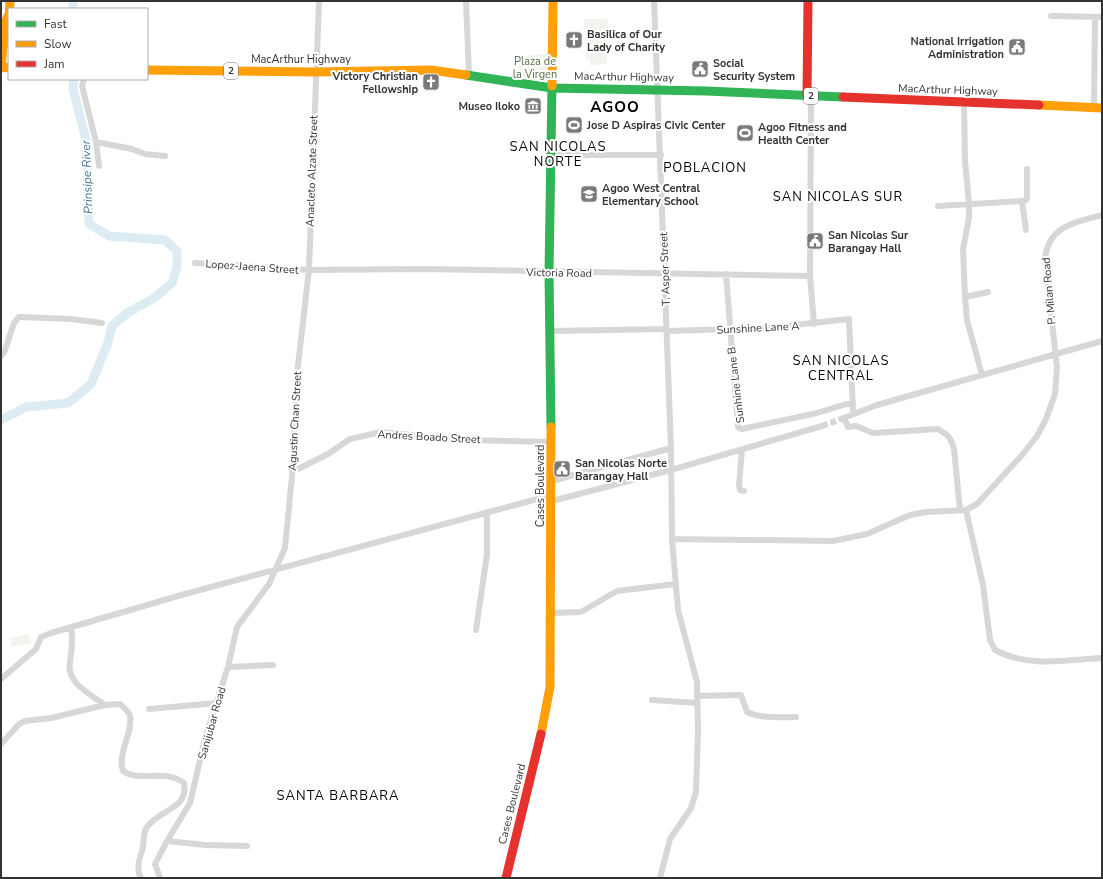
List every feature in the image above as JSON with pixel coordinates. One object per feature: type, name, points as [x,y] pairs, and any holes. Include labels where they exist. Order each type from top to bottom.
[{"type":"main road","name":"Cases Boulevard","points":[[506,878],[548,700],[551,613],[552,498],[549,272],[550,155],[554,1]]},
{"type":"main road","points":[[808,1],[809,96]]},
{"type":"main road","points":[[4,68],[6,42],[5,23],[8,19]]},
{"type":"main road","name":"MacArthur Highway","points":[[148,70],[316,72],[431,70],[552,88],[658,90],[1098,108]]},
{"type":"street","name":"Anacleto Alzate Street","points":[[309,270],[319,1]]},
{"type":"street","points":[[466,1],[469,75]]},
{"type":"street","name":"T. Asper Street","points":[[654,1],[671,448],[672,539],[678,610],[697,682],[698,730],[695,797],[691,808],[670,839],[660,878]]},
{"type":"street","points":[[1051,16],[1102,17]]},
{"type":"street","points":[[1095,17],[1098,108]]},
{"type":"street","points":[[84,80],[82,86],[96,142],[99,166]]},
{"type":"street","points":[[809,96],[810,276],[814,324]]},
{"type":"street","points":[[964,102],[965,160],[969,205],[969,218],[963,249],[965,296],[968,320],[982,375]]},
{"type":"street","points":[[96,142],[124,149],[132,149],[145,154],[165,156]]},
{"type":"street","points":[[550,155],[661,155]]},
{"type":"street","points":[[938,206],[1026,200],[1027,169]]},
{"type":"street","points":[[1022,201],[1026,230]]},
{"type":"street","name":"P. Milan Road","points":[[963,510],[977,504],[986,495],[1037,436],[1056,394],[1057,372],[1045,259],[1046,246],[1056,231],[1077,221],[1102,215]]},
{"type":"street","name":"Lopez-Jaena Street","points":[[195,263],[309,270]]},
{"type":"street","name":"Victoria Road","points":[[309,270],[424,269],[810,276]]},
{"type":"street","name":"Agustin Chan Street","points":[[275,569],[285,548],[286,540],[292,470],[297,374],[309,270]]},
{"type":"street","name":"Sunhine Lane B","points":[[726,274],[729,329],[738,427],[742,429],[817,413],[853,402]]},
{"type":"street","points":[[965,296],[988,292]]},
{"type":"street","points":[[1,356],[4,353],[14,323],[20,317],[71,319],[102,323]]},
{"type":"street","name":"Sunshine Lane A","points":[[550,331],[729,329],[814,324],[849,319],[853,402]]},
{"type":"street","points":[[1102,341],[853,413],[842,418],[848,427],[856,426],[873,433],[937,429],[946,433],[952,440],[963,510],[983,585],[990,640],[995,650],[1016,659],[1031,662],[1102,658]]},
{"type":"street","points":[[853,402],[853,413]]},
{"type":"street","points":[[1,679],[36,649],[41,638],[71,627],[275,569],[487,512],[671,470],[822,426]]},
{"type":"street","name":"Andres Boado Street","points":[[292,470],[298,469],[328,454],[350,439],[381,432],[464,440],[552,442]]},
{"type":"street","points":[[552,481],[671,448]]},
{"type":"street","points":[[742,450],[739,485],[740,490],[744,491]]},
{"type":"street","points":[[672,539],[833,542],[867,534],[910,515],[926,512],[963,510]]},
{"type":"street","points":[[476,630],[487,554],[487,512]]},
{"type":"street","name":"Sanijubar Road","points":[[160,878],[155,864],[166,841],[190,803],[205,739],[218,703],[237,627],[269,584],[275,569]]},
{"type":"street","points":[[551,613],[581,612],[617,591],[675,584]]},
{"type":"street","points":[[71,627],[73,637],[68,670],[71,677],[75,682],[105,705]]},
{"type":"street","points":[[228,667],[273,665]]},
{"type":"street","points":[[652,700],[697,700],[741,695],[747,712],[752,715],[772,717],[796,716]]},
{"type":"street","points":[[149,709],[218,703]]},
{"type":"street","points":[[1,744],[19,724],[25,721],[51,718],[105,705],[120,704],[130,716],[123,753],[123,771],[132,775],[162,775],[179,779],[184,783],[183,797],[174,808],[155,818],[146,829],[143,847],[139,858],[138,871],[141,878]]},
{"type":"street","points":[[166,841],[205,845],[247,846]]},
{"type":"green space","points":[[584,19],[608,19],[607,63],[590,66],[590,59],[586,59]]},
{"type":"green space","name":"Plaza de la Virgen","points":[[548,53],[547,80],[517,76],[520,57]]},
{"type":"green space","points":[[29,634],[31,643],[12,647],[10,638]]},
{"type":"waterway","name":"Prinsipe River","points":[[73,1],[73,8]]},
{"type":"waterway","name":"Prinsipe River","points":[[1,420],[26,407],[68,403],[91,384],[108,343],[112,326],[127,313],[154,298],[172,283],[177,267],[177,251],[165,240],[109,236],[89,224],[86,140],[73,89],[74,80]]},
{"type":"tunnel","points":[[822,426],[841,419]]},
{"type":"traffic: fast","points":[[1,52],[3,46]]},
{"type":"traffic: fast","points":[[466,75],[552,88],[706,91],[843,97]]},
{"type":"traffic: fast","points":[[551,427],[549,273],[552,86]]},
{"type":"traffic: slow","points":[[10,1],[10,8]]},
{"type":"traffic: slow","points":[[552,86],[553,1]]},
{"type":"traffic: slow","points":[[1,68],[5,23],[8,16]]},
{"type":"traffic: slow","points":[[1,68],[8,67]]},
{"type":"traffic: slow","points":[[148,70],[316,72],[431,70],[466,75]]},
{"type":"traffic: slow","points":[[1039,105],[1102,108]]},
{"type":"traffic: slow","points":[[541,734],[550,687],[551,427]]},
{"type":"traffic: jam","points":[[807,95],[808,1]]},
{"type":"traffic: jam","points":[[843,97],[1039,105]]},
{"type":"traffic: jam","points":[[506,878],[541,734]]},
{"type":"place","name":"Basilica of Our Lady of Charity","points":[[574,40]]},
{"type":"place","name":"National Irrigation Administration","points":[[1017,47]]},
{"type":"place","name":"Social Security System","points":[[700,69]]},
{"type":"place","name":"Victory Christian Fellowship","points":[[431,82]]},
{"type":"place","name":"Museo Iloko","points":[[533,106]]},
{"type":"place","name":"Jose D Aspiras Civic Center","points":[[574,125]]},
{"type":"place","name":"Agoo Fitness and Health Center","points":[[745,133]]},
{"type":"place","name":"Agoo West Central Elementary School","points":[[589,194]]},
{"type":"place","name":"San Nicolas Sur Barangay Hall","points":[[815,241]]},
{"type":"place","name":"San Nicolas Norte Barangay Hall","points":[[562,469]]},
{"type":"district","name":"AGOO","points":[[615,107]]},
{"type":"district","name":"SAN NICOLAS NORTE","points":[[558,154]]},
{"type":"district","name":"POBLACION","points":[[705,168]]},
{"type":"district","name":"SAN NICOLAS SUR","points":[[838,197]]},
{"type":"district","name":"SAN NICOLAS CENTRAL","points":[[841,368]]},
{"type":"district","name":"SANTA BARBARA","points":[[338,796]]}]
